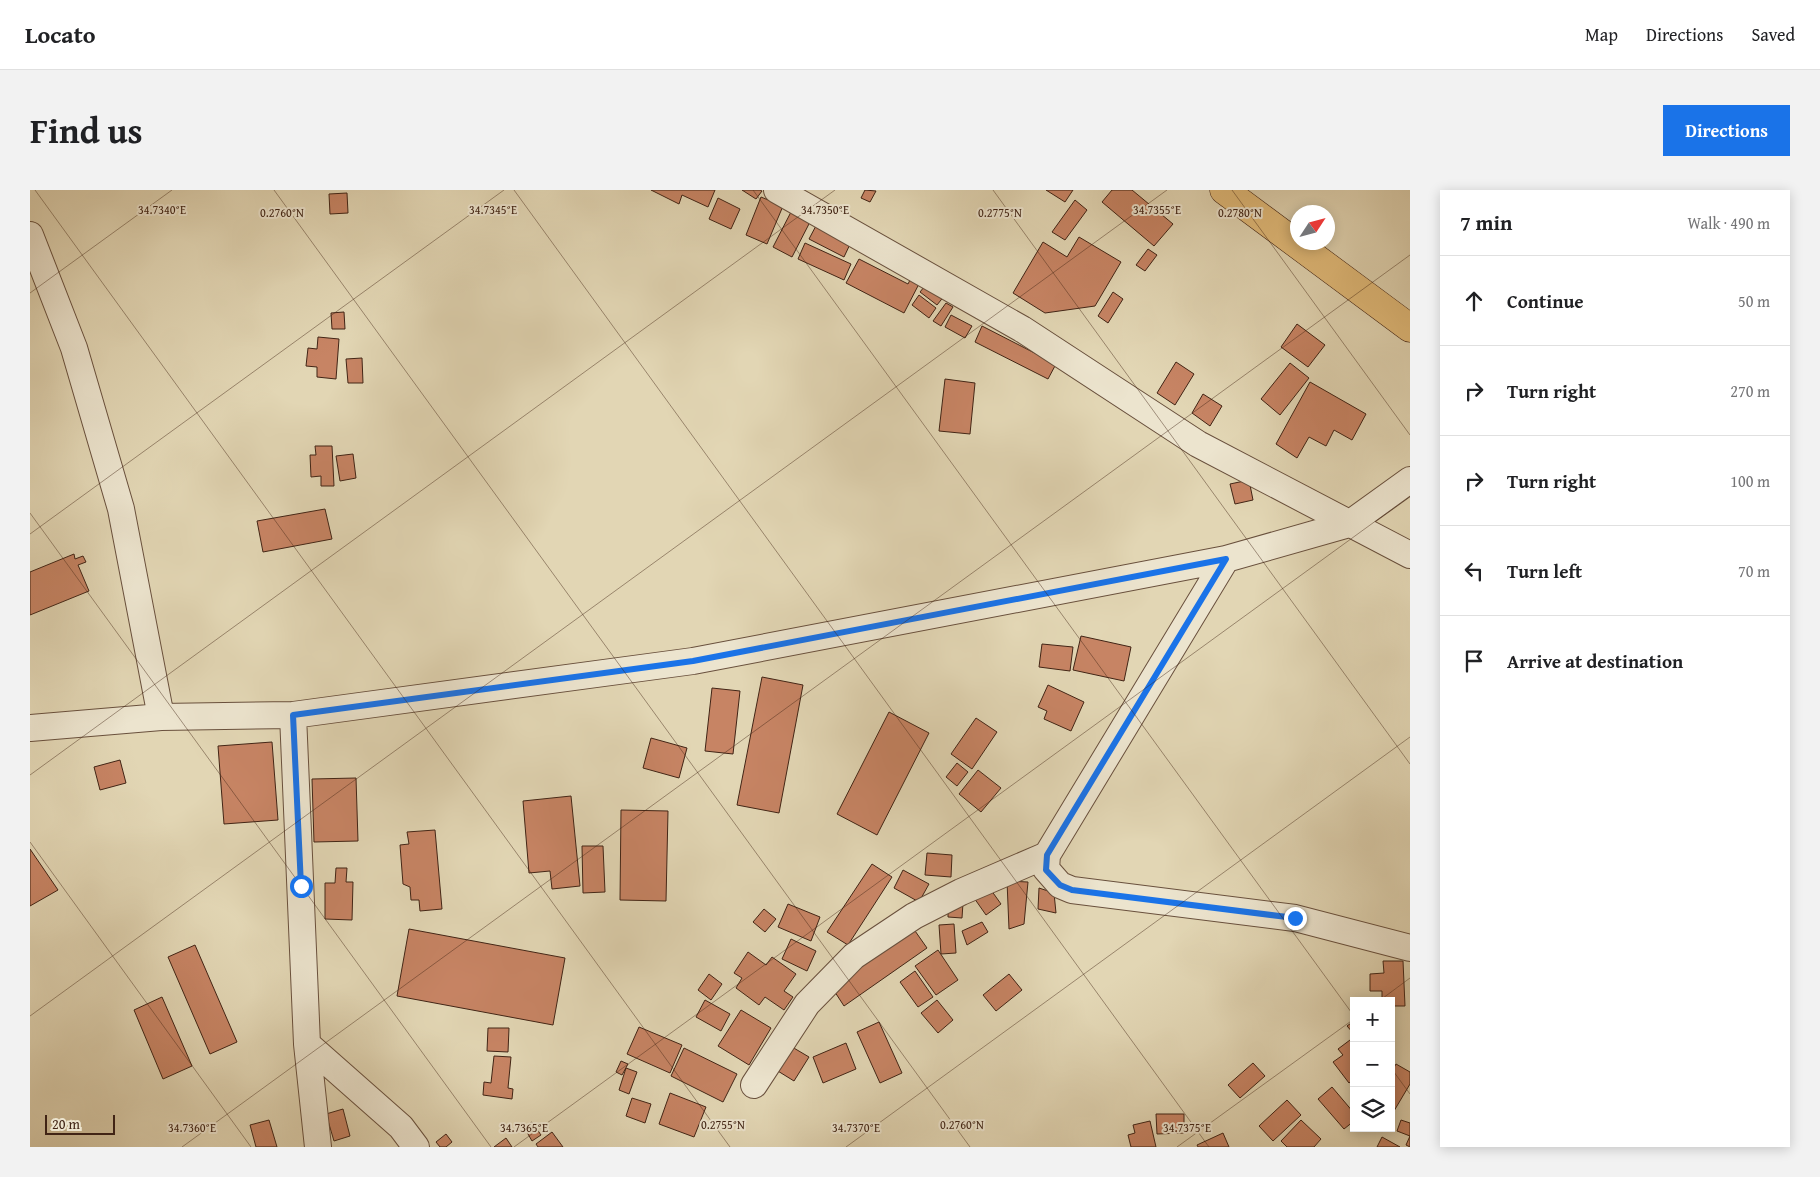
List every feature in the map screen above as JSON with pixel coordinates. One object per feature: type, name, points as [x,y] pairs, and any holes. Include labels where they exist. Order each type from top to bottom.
[{"type":"highway","points":[[1224,190],[1410,328]]},
{"type":"street","points":[[777,190],[1022,329],[1198,444],[1410,555]]},
{"type":"street","points":[[30,235],[74,348],[120,509],[161,717]]},
{"type":"street","points":[[30,728],[161,717],[293,715],[693,661],[1226,559],[1348,524],[1410,480]]},
{"type":"street","points":[[1226,559],[1047,855],[1046,870],[1060,885],[1072,890],[1295,918],[1410,948]]},
{"type":"street","points":[[293,715],[307,1044],[318,1147]]},
{"type":"street","points":[[754,1085],[807,1004],[854,956],[914,916],[961,892],[1047,855]]},
{"type":"street","points":[[307,1044],[401,1126],[416,1147]]},
{"type":"building","points":[[651,190],[715,190],[708,207],[682,195],[679,204]]},
{"type":"building","points":[[742,190],[760,190],[762,191],[756,199]]},
{"type":"building","points":[[865,190],[876,191],[870,202],[861,198]]},
{"type":"building","points":[[1046,190],[1073,190],[1065,202]]},
{"type":"building","points":[[1112,190],[1132,190],[1173,224],[1154,246],[1102,202]]},
{"type":"building","points":[[347,193],[348,213],[330,214],[329,194]]},
{"type":"building","points":[[761,197],[783,206],[767,244],[746,235]]},
{"type":"building","points":[[718,198],[740,209],[731,229],[709,219]]},
{"type":"building","points":[[1075,200],[1087,210],[1065,240],[1052,232]]},
{"type":"building","points":[[792,210],[811,220],[792,257],[773,247]]},
{"type":"building","points":[[818,222],[852,240],[844,257],[809,239]]},
{"type":"building","points":[[1079,237],[1121,262],[1095,306],[1045,313],[1013,293],[1043,242],[1067,257]]},
{"type":"building","points":[[805,243],[851,264],[844,280],[798,259]]},
{"type":"building","points":[[1148,249],[1157,255],[1145,271],[1136,265]]},
{"type":"building","points":[[859,259],[908,284],[912,276],[921,280],[904,313],[846,283]]},
{"type":"building","points":[[928,282],[945,295],[937,305],[920,292]]},
{"type":"building","points":[[1113,292],[1123,299],[1108,323],[1098,316]]},
{"type":"building","points":[[919,295],[936,308],[929,318],[912,305]]},
{"type":"building","points":[[946,303],[953,307],[941,326],[933,321]]},
{"type":"building","points":[[344,312],[345,329],[332,329],[331,313]]},
{"type":"building","points":[[951,315],[972,326],[965,338],[945,327]]},
{"type":"building","points":[[1297,324],[1325,345],[1308,367],[1281,347]]},
{"type":"building","points":[[982,326],[1056,364],[1048,379],[975,342]]},
{"type":"building","points":[[318,337],[339,339],[336,379],[317,377],[317,367],[306,366],[308,348],[317,349]]},
{"type":"building","points":[[362,358],[363,383],[348,383],[346,359]]},
{"type":"building","points":[[1176,362],[1194,374],[1175,405],[1157,393]]},
{"type":"building","points":[[1290,363],[1309,378],[1280,415],[1261,399]]},
{"type":"building","points":[[945,379],[975,383],[970,434],[939,431]]},
{"type":"building","points":[[1310,382],[1366,414],[1352,440],[1334,430],[1326,446],[1309,437],[1297,458],[1276,444]]},
{"type":"building","points":[[1203,394],[1222,406],[1210,426],[1192,413]]},
{"type":"building","points":[[315,446],[332,446],[334,486],[321,486],[321,476],[311,477],[310,455],[316,455]]},
{"type":"building","points":[[353,454],[356,478],[340,481],[336,456]]},
{"type":"building","points":[[1249,480],[1253,500],[1235,504],[1230,484]]},
{"type":"building","points":[[325,509],[332,539],[263,552],[257,521]]},
{"type":"building","points":[[74,554],[75,559],[83,556],[86,562],[78,565],[89,591],[30,615],[30,572]]},
{"type":"building","points":[[1081,636],[1131,647],[1124,681],[1073,670]]},
{"type":"building","points":[[1042,644],[1073,647],[1070,671],[1039,667]]},
{"type":"building","points":[[762,677],[803,685],[779,813],[737,805]]},
{"type":"building","points":[[1048,685],[1084,702],[1071,731],[1044,719],[1047,711],[1038,707]]},
{"type":"building","points":[[712,688],[740,691],[733,754],[705,751]]},
{"type":"building","points":[[889,712],[929,733],[877,835],[837,814]]},
{"type":"building","points":[[976,718],[997,732],[972,769],[951,754]]},
{"type":"building","points":[[651,738],[687,748],[679,778],[643,768]]},
{"type":"building","points":[[272,742],[278,820],[224,824],[218,746]]},
{"type":"building","points":[[120,760],[126,783],[100,790],[94,767]]},
{"type":"building","points":[[957,763],[968,772],[957,786],[946,777]]},
{"type":"building","points":[[978,770],[1001,788],[981,812],[959,794]]},
{"type":"building","points":[[356,778],[358,841],[314,842],[312,779]]},
{"type":"building","points":[[571,796],[580,886],[552,889],[550,871],[529,873],[523,801]]},
{"type":"building","points":[[621,810],[668,811],[666,901],[620,900]]},
{"type":"building","points":[[435,830],[442,909],[420,911],[419,900],[411,900],[410,887],[403,884],[400,845],[409,844],[407,832]]},
{"type":"building","points":[[582,846],[603,846],[605,892],[583,893]]},
{"type":"building","points":[[30,849],[58,890],[30,906]]},
{"type":"building","points":[[927,853],[952,855],[951,877],[925,875]]},
{"type":"building","points":[[872,864],[892,877],[848,945],[827,932]]},
{"type":"building","points":[[336,868],[347,868],[346,882],[353,882],[352,920],[325,919],[325,883],[335,883]]},
{"type":"building","points":[[903,870],[929,884],[919,902],[894,888]]},
{"type":"building","points":[[1007,881],[1028,882],[1024,924],[1009,929]]},
{"type":"building","points":[[1039,888],[1054,893],[1056,913],[1038,909]]},
{"type":"building","points":[[991,890],[1001,904],[986,915],[972,895]]},
{"type":"building","points":[[963,903],[962,918],[948,917],[948,909]]},
{"type":"building","points":[[788,904],[820,917],[811,941],[778,927]]},
{"type":"building","points":[[764,909],[776,919],[765,932],[753,922]]},
{"type":"building","points":[[982,922],[988,932],[967,945],[962,931]]},
{"type":"building","points":[[954,924],[956,953],[941,954],[939,925]]},
{"type":"building","points":[[913,928],[927,948],[844,1006],[831,986]]},
{"type":"building","points":[[409,929],[565,958],[553,1025],[397,996]]},
{"type":"building","points":[[791,939],[816,951],[807,971],[782,959]]},
{"type":"building","points":[[195,945],[237,1042],[210,1054],[168,957]]},
{"type":"building","points":[[938,950],[958,980],[936,995],[915,966]]},
{"type":"building","points":[[748,952],[766,965],[772,957],[796,974],[784,991],[793,997],[784,1010],[765,997],[759,1005],[736,988],[742,978],[734,973]]},
{"type":"building","points":[[1383,961],[1403,961],[1405,1006],[1395,1006],[1395,997],[1382,997],[1382,991],[1370,991],[1370,974],[1384,973]]},
{"type":"building","points":[[915,971],[933,997],[918,1007],[900,982]]},
{"type":"building","points":[[709,974],[722,984],[711,1000],[698,990]]},
{"type":"building","points":[[1009,974],[1022,990],[996,1011],[983,995]]},
{"type":"building","points":[[162,997],[192,1066],[163,1079],[134,1010]]},
{"type":"building","points":[[705,1000],[730,1014],[721,1031],[696,1017]]},
{"type":"building","points":[[937,1000],[953,1020],[938,1033],[921,1013]]},
{"type":"building","points":[[741,1010],[771,1028],[749,1065],[718,1046]]},
{"type":"building","points":[[879,1022],[902,1073],[880,1083],[857,1032]]},
{"type":"building","points":[[639,1027],[682,1045],[670,1073],[627,1054]]},
{"type":"building","points":[[488,1028],[509,1028],[508,1052],[487,1051]]},
{"type":"building","points":[[1350,1040],[1349,1083],[1333,1062],[1343,1055],[1338,1049]]},
{"type":"building","points":[[846,1043],[856,1069],[823,1083],[813,1057]]},
{"type":"building","points":[[787,1044],[809,1057],[794,1081],[773,1068]]},
{"type":"building","points":[[684,1048],[737,1074],[723,1102],[671,1076]]},
{"type":"building","points":[[494,1056],[511,1057],[508,1088],[513,1089],[512,1099],[483,1095],[484,1082],[491,1083]]},
{"type":"building","points":[[621,1061],[628,1064],[622,1075],[616,1072]]},
{"type":"building","points":[[1253,1063],[1265,1076],[1240,1098],[1228,1085]]},
{"type":"building","points":[[1396,1064],[1410,1072],[1410,1084],[1395,1109],[1395,1087]]},
{"type":"building","points":[[626,1068],[637,1072],[629,1094],[619,1090]]},
{"type":"building","points":[[1332,1087],[1350,1108],[1350,1124],[1344,1129],[1318,1099]]},
{"type":"building","points":[[670,1093],[706,1107],[694,1137],[659,1124]]},
{"type":"building","points":[[632,1098],[651,1104],[645,1123],[626,1116]]},
{"type":"building","points":[[1287,1100],[1301,1115],[1273,1141],[1259,1126]]},
{"type":"building","points":[[343,1109],[350,1136],[334,1141],[326,1114]]},
{"type":"building","points":[[1156,1114],[1184,1114],[1184,1133],[1157,1134]]},
{"type":"building","points":[[269,1120],[277,1147],[256,1147],[250,1125]]},
{"type":"building","points":[[1301,1120],[1321,1139],[1314,1147],[1287,1147],[1281,1141]]},
{"type":"building","points":[[1401,1120],[1410,1123],[1410,1136],[1397,1131]]},
{"type":"building","points":[[1150,1121],[1156,1147],[1131,1147],[1128,1135],[1135,1133],[1133,1125]]},
{"type":"building","points":[[532,1122],[541,1135],[532,1141],[524,1127]]},
{"type":"building","points":[[552,1132],[563,1147],[538,1147],[536,1144]]},
{"type":"building","points":[[1223,1133],[1229,1147],[1198,1147],[1197,1145]]},
{"type":"building","points":[[446,1134],[452,1142],[446,1147],[440,1147],[436,1142]]},
{"type":"building","points":[[1410,1136],[1410,1147],[1406,1145]]},
{"type":"building","points":[[1382,1137],[1400,1147],[1377,1147]]},
{"type":"building","points":[[506,1138],[512,1147],[494,1147]]},
{"type":"route","points":[[301,886],[293,715],[693,661],[1226,559],[1047,855],[1046,870],[1060,885],[1072,890],[1295,918]]}]
